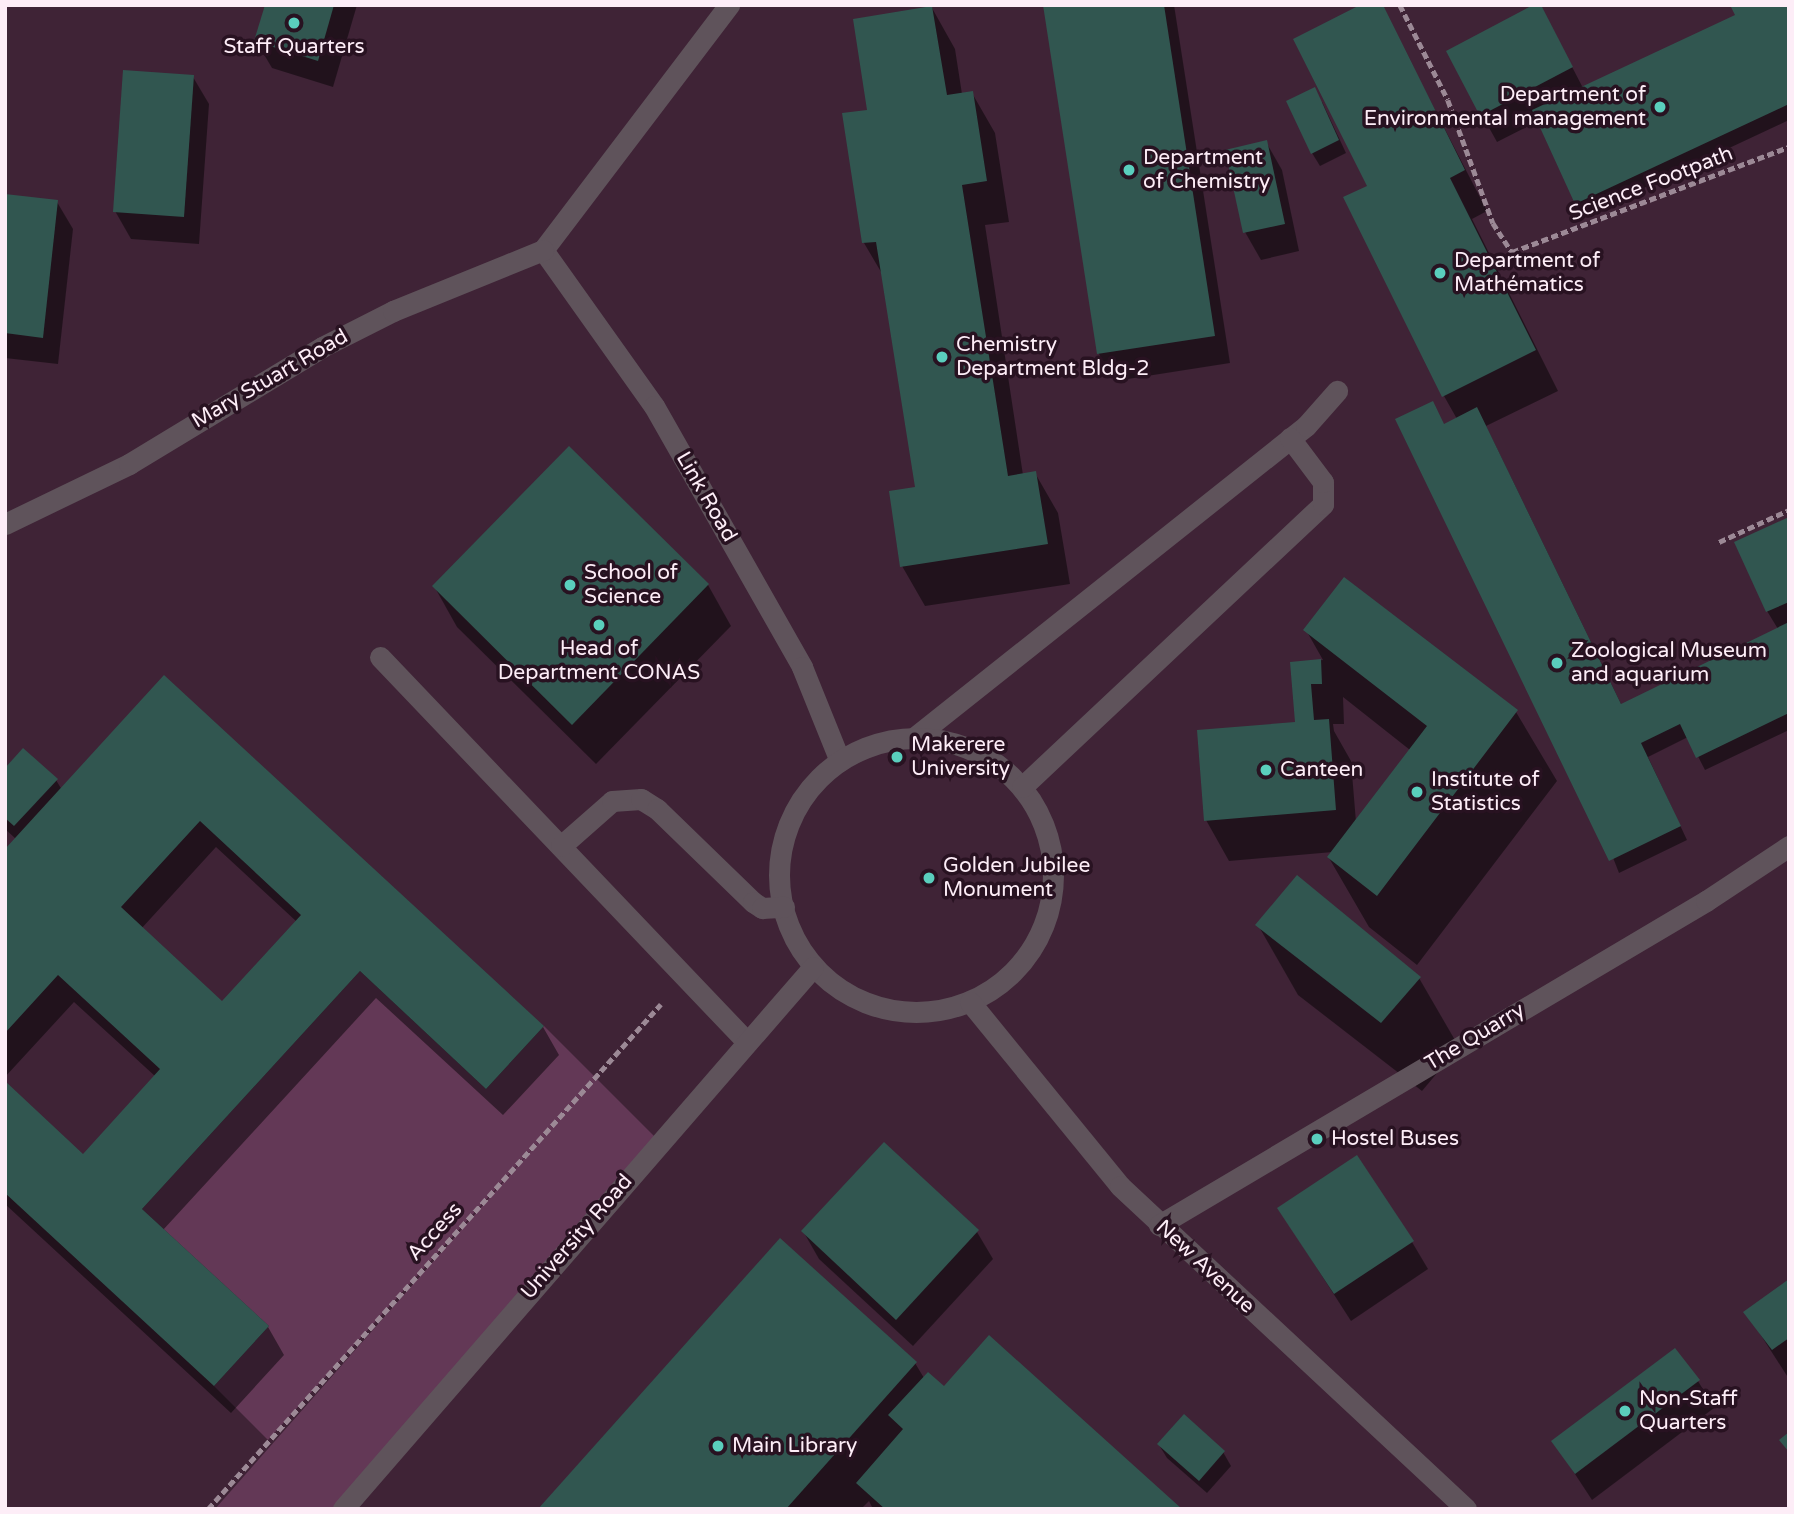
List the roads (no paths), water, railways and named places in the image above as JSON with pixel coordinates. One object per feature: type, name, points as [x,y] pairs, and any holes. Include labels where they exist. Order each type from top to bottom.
[{"type":"lane","points":[[543,250],[729,5]]},
{"type":"lane","name":"Mary Stuart Road","points":[[5,524],[129,464],[322,347],[393,312],[543,250]]},
{"type":"lane","name":"Link Road","points":[[543,250],[654,406],[802,667],[840,761]]},
{"type":"lane","points":[[915,737],[1290,438],[1338,391]]},
{"type":"lane","points":[[1022,788],[1323,504],[1323,482],[1290,438]]},
{"type":"lane","points":[[380,657],[747,1042]]},
{"type":"lane","points":[[915,737],[956,743],[992,760],[1022,788],[1043,824],[1052,866],[1050,908],[1033,948],[1006,980],[970,1002],[929,1013],[886,1010],[846,994],[813,967],[789,927],[778,881],[785,834],[806,793],[840,761],[876,743],[915,737]]},
{"type":"lane","points":[[561,846],[612,801],[641,799],[657,809],[753,902],[762,908],[784,907]]},
{"type":"lane","name":"The Quarry","points":[[1159,1225],[1706,901],[1789,846]]},
{"type":"lane","name":"University Road","points":[[343,1509],[813,967]]},
{"type":"lane","name":"New Avenue","points":[[970,1002],[1102,1166],[1159,1225],[1466,1509]]},
{"type":"place","name":"Staff Quarters","points":[[294,23]]},
{"type":"place","name":"Department of Environmental management","points":[[1660,107]]},
{"type":"place","name":"Department of Chemistry","points":[[1129,170]]},
{"type":"place","name":"Department of Mathématics","points":[[1440,273]]},
{"type":"place","name":"Chemistry Department Bldg-2","points":[[942,357]]},
{"type":"place","name":"School of Science","points":[[570,585]]},
{"type":"place","name":"Head of Department CONAS","points":[[599,625]]},
{"type":"place","name":"Zoological Museum and aquarium","points":[[1557,663]]},
{"type":"place","name":"Makerere University","points":[[897,757]]},
{"type":"place","name":"Canteen","points":[[1266,770]]},
{"type":"place","name":"Institute of Statistics","points":[[1417,792]]},
{"type":"place","name":"Golden Jubilee Monument","points":[[929,878]]},
{"type":"place","name":"Hostel Buses","points":[[1317,1139]]},
{"type":"place","name":"Non-Staff Quarters","points":[[1625,1411]]},
{"type":"place","name":"Main Library","points":[[718,1446]]}]
